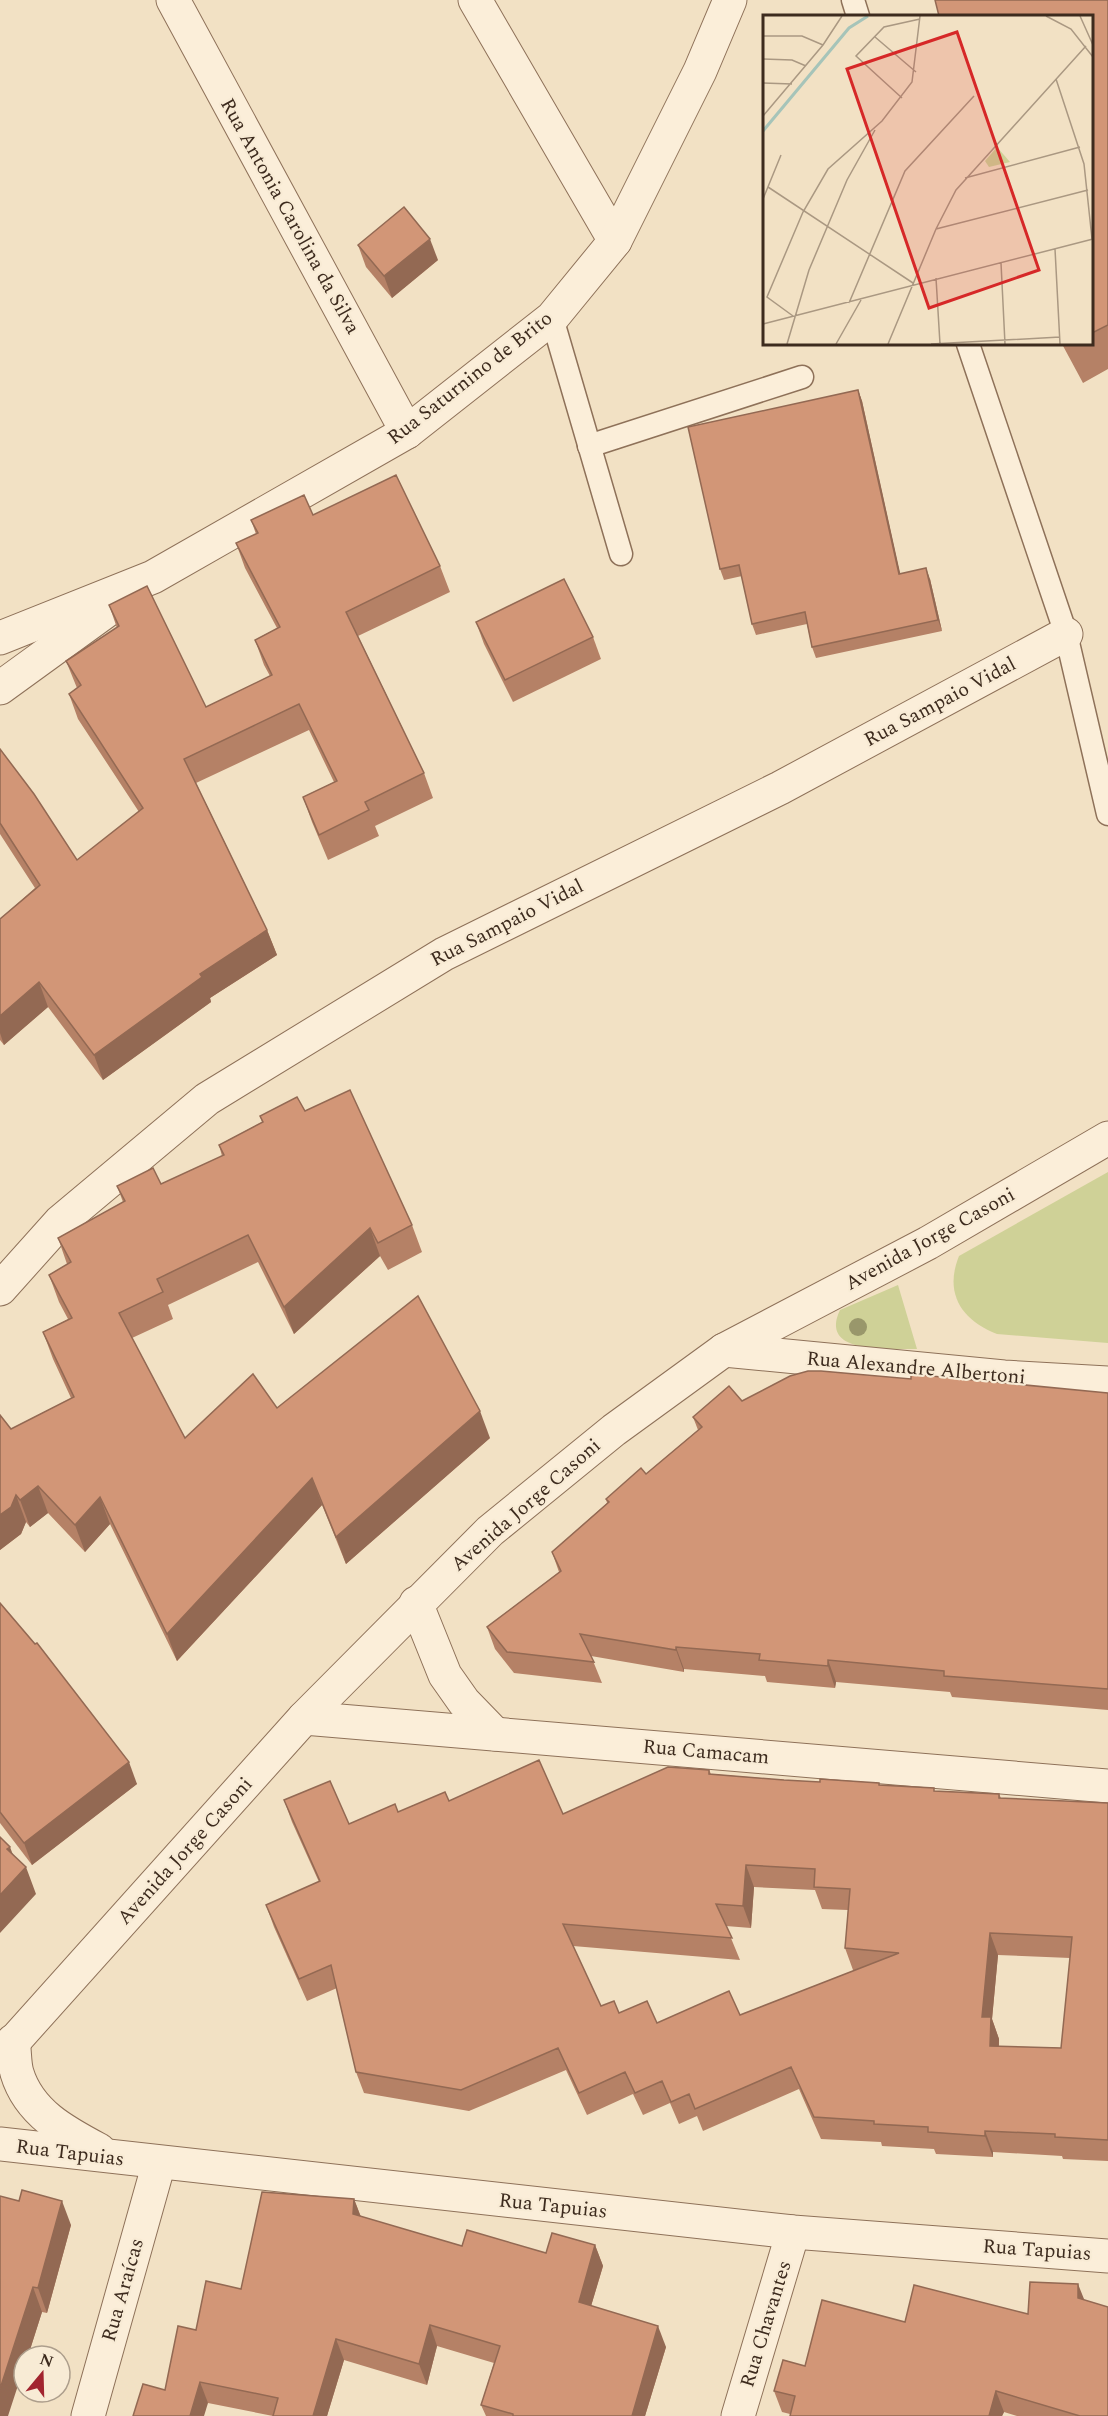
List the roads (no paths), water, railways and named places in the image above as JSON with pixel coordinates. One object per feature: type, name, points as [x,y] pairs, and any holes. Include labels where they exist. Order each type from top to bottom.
[{"type":"street","name":"Rua Antonia Carolina da Silva","points":[[173,0],[408,432]]},
{"type":"street","points":[[475,0],[615,241]]},
{"type":"street","name":"Rua Saturnino de Brito","points":[[0,638],[153,577],[408,432],[552,318],[615,241],[700,71],[730,0]]},
{"type":"street","points":[[0,688],[153,577]]},
{"type":"street","name":"Rua Sampaio Vidal","points":[[0,1289],[60,1222],[207,1099],[444,954],[780,788],[1066,634]]},
{"type":"street","name":"Avenida Jorge Casoni","points":[[4,2049],[304,1718],[490,1531],[614,1430],[724,1350],[928,1243],[1108,1138]]},
{"type":"street","name":"Rua Alexandre Albertoni","points":[[724,1350],[1004,1377],[1108,1383]]},
{"type":"street","points":[[416,1603],[445,1675],[464,1702],[495,1734]]},
{"type":"street","name":"Rua Camacam","points":[[304,1718],[1108,1786]]},
{"type":"street","points":[[4,2049],[23,2088],[40,2112],[53,2124],[114,2158]]},
{"type":"street","name":"Rua Tapuias","points":[[0,2144],[793,2232],[1108,2256]]},
{"type":"street","name":"Rua Araícas","points":[[88,2416],[159,2163]]},
{"type":"street","name":"Rua Chavantes","points":[[738,2416],[793,2232]]},
{"type":"lane","points":[[853,0],[858,15]]},
{"type":"lane","points":[[552,318],[621,554]]},
{"type":"lane","points":[[968,345],[1066,634],[1108,814]]},
{"type":"lane","points":[[589,446],[802,377]]}]
